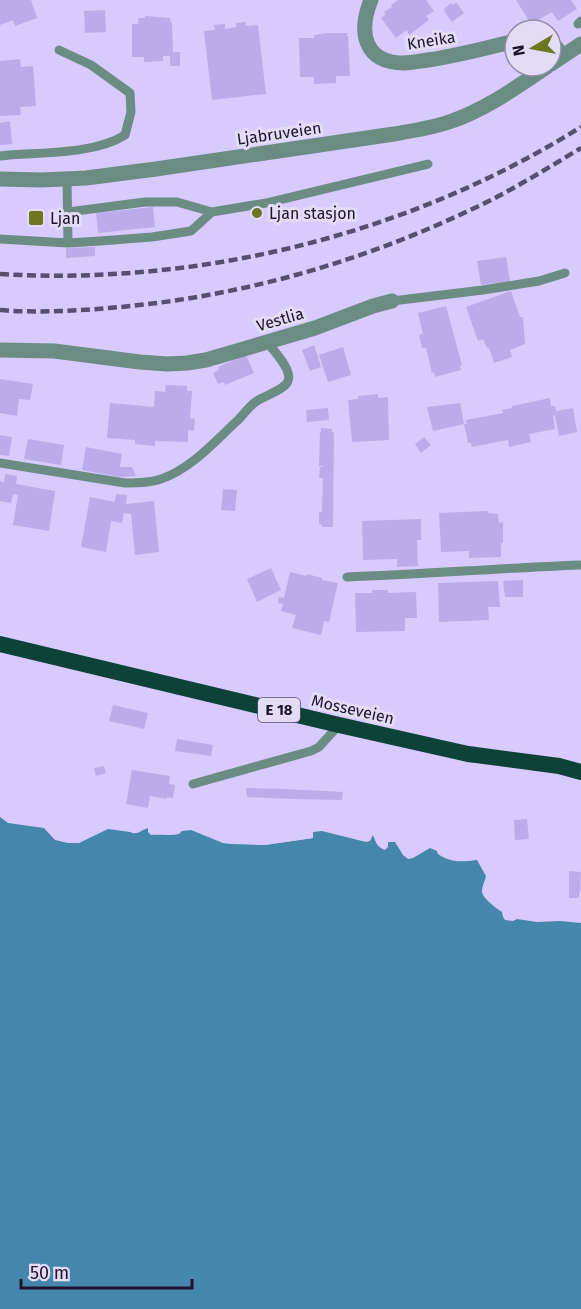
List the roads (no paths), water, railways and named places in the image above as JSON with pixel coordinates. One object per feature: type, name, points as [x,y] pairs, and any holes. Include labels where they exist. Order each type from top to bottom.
[{"type":"highway","name":"Mosseveien","points":[[0,644],[468,754],[559,766],[581,772]]},
{"type":"highway","name":"Mosseveien","points":[[559,766],[581,764]]},
{"type":"street","name":"Kneika","points":[[371,0],[364,29],[365,40],[380,57],[392,62],[406,63],[444,58],[503,44]]},
{"type":"street","name":"Ljabruveien","points":[[563,56],[581,44]]},
{"type":"street","name":"Ljabruveien","points":[[0,179],[66,179],[156,169],[426,128],[477,110],[530,78]]},
{"type":"street","name":"Vestlia","points":[[0,350],[54,351],[140,362],[177,364],[206,360],[315,328],[392,301]]},
{"type":"lane","points":[[0,156],[101,146],[125,135],[131,112],[130,93],[91,65],[59,50]]},
{"type":"lane","points":[[68,212],[145,202],[177,202],[212,212],[266,203],[428,164]]},
{"type":"lane","points":[[66,179],[68,243]]},
{"type":"lane","points":[[0,239],[68,243],[152,237],[191,231],[212,212]]},
{"type":"lane","name":"Vestlia","points":[[392,301],[539,281],[565,273]]},
{"type":"lane","points":[[0,463],[125,483],[151,481],[170,475],[183,468],[205,450],[254,404],[288,382],[289,377],[283,363],[267,342]]},
{"type":"lane","points":[[347,577],[581,565]]},
{"type":"lane","points":[[193,784],[311,751],[319,747],[339,724]]},
{"type":"water","points":[[0,817],[8,823],[44,828],[55,840],[68,843],[79,843],[108,829],[135,833],[148,828],[151,835],[176,835],[182,831],[191,830],[223,843],[265,845],[313,838],[313,832],[322,831],[366,842],[370,841],[373,835],[380,848],[385,850],[388,842],[395,842],[408,859],[430,848],[452,860],[477,860],[486,876],[482,894],[502,912],[505,920],[581,923],[581,1309],[0,1309]]},
{"type":"railway","points":[[0,274],[76,276],[152,271],[227,261],[302,245],[375,224],[446,197],[515,165],[581,127]]},
{"type":"railway","points":[[0,310],[68,311],[155,303],[247,287],[292,276],[380,248],[466,212],[496,198],[581,148]]},
{"type":"place","name":"Ljan stasjon","points":[[257,213]]},
{"type":"place","name":"Ljan","points":[[36,218]]}]
